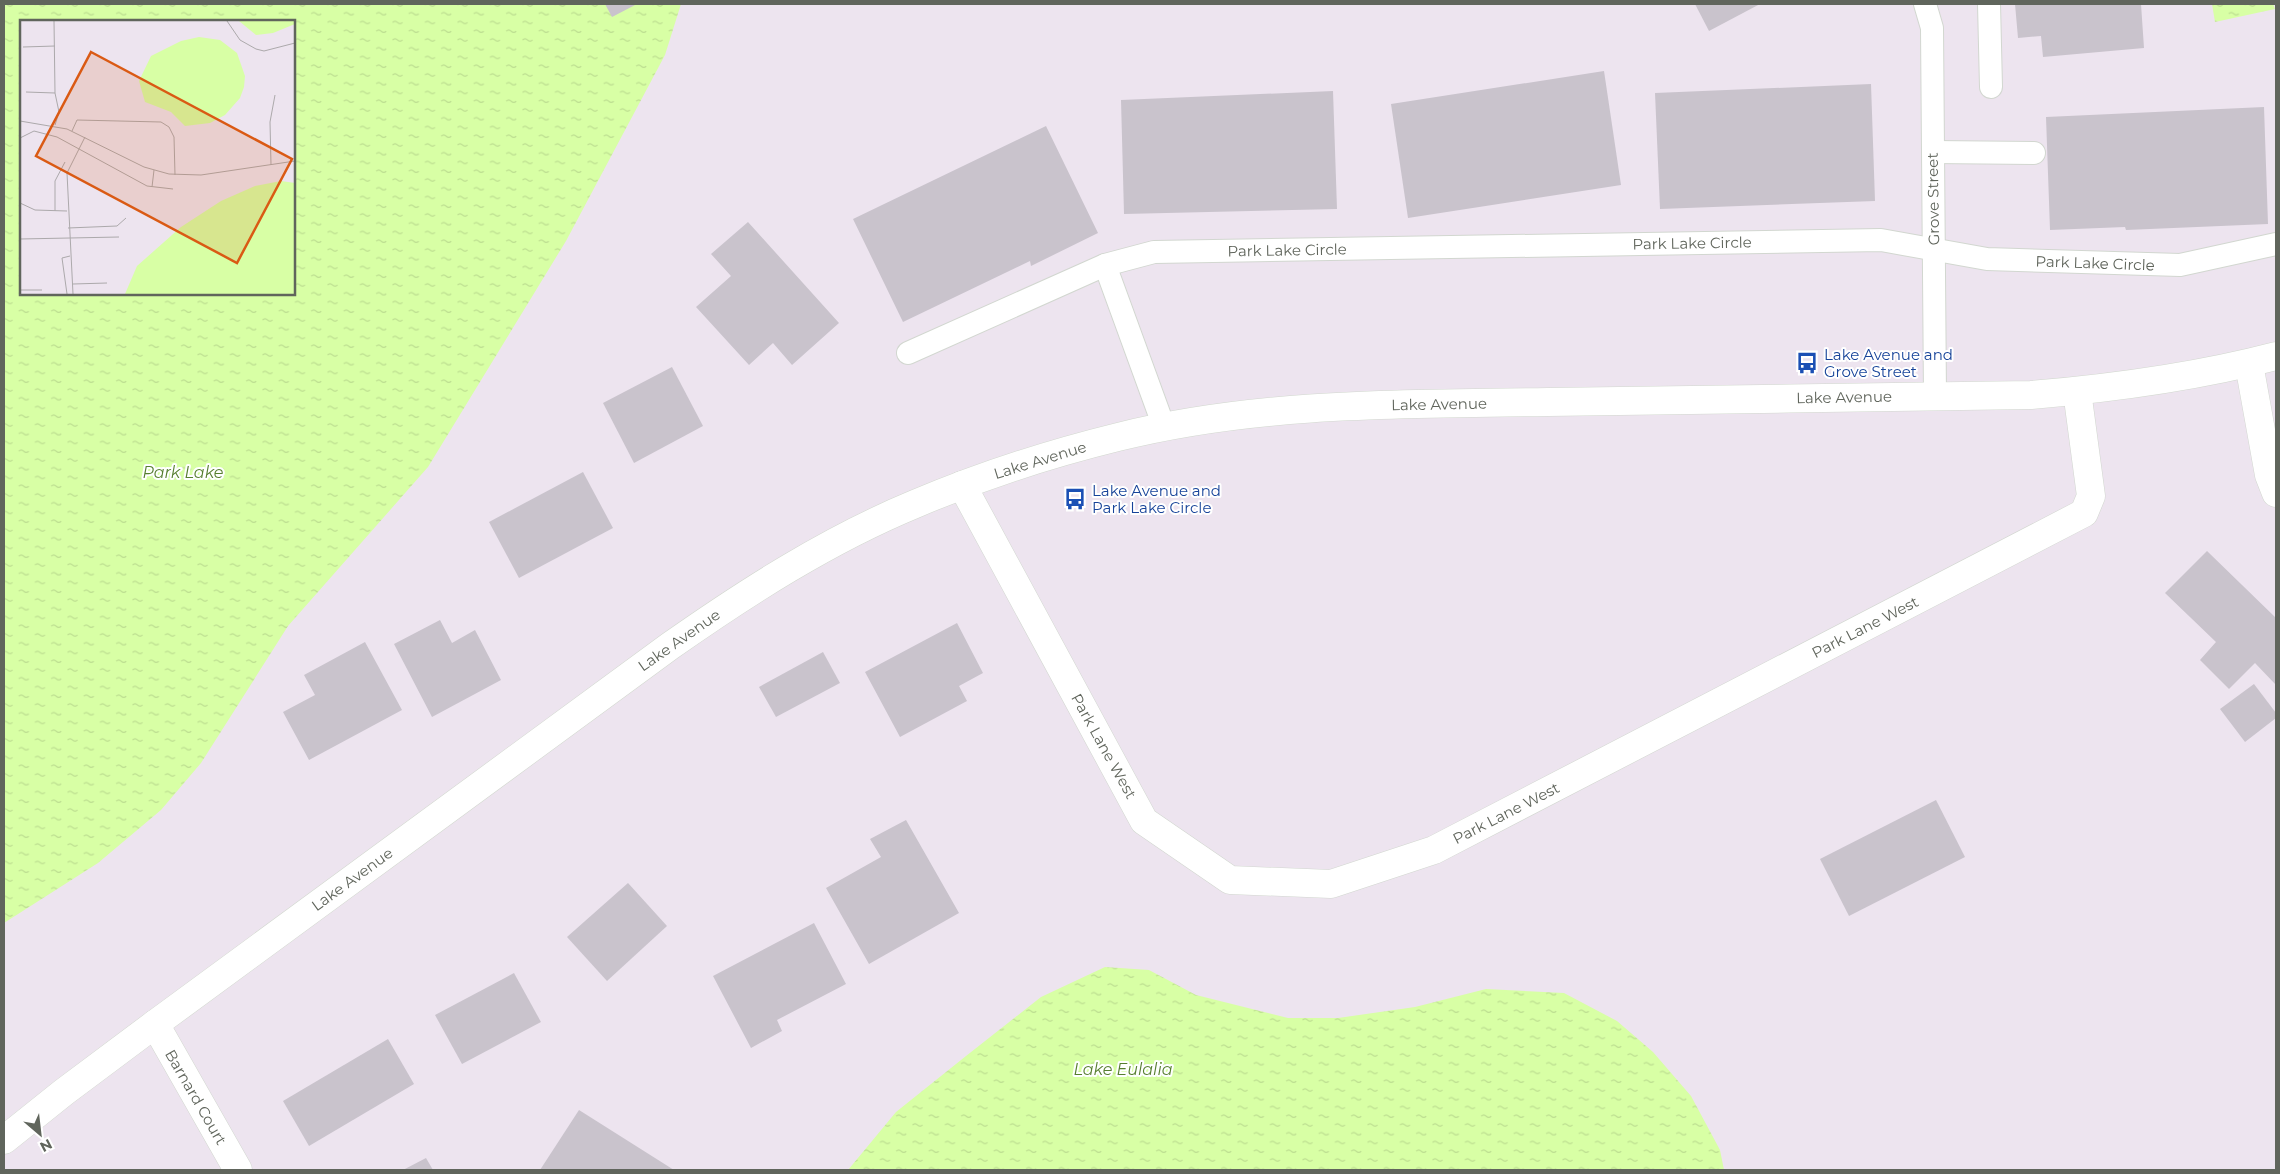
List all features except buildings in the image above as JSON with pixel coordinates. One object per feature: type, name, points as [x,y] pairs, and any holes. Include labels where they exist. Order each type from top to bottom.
[{"type":"main road","name":"Lake Avenue","points":[[4,1140],[64,1092],[155,1024],[730,604],[818,552],[865,528],[913,505],[1016,466],[1063,452],[1164,427],[1219,417],[1271,412],[1393,405],[2031,395],[2078,391],[2188,375],[2249,364],[2276,356]]},
{"type":"main road","points":[[2249,364],[2269,475],[2276,493]]},
{"type":"main road","name":"Park Lane West","points":[[962,486],[1144,821],[1230,880],[1331,884],[1434,850],[2084,513],[2091,496],[2078,391]]},
{"type":"main road","name":"Barnard Court","points":[[155,1024],[238,1170]]},
{"type":"lane","name":"Grove Street","points":[[1925,4],[1932,28],[1936,396]]},
{"type":"lane","points":[[1989,4],[1991,87]]},
{"type":"lane","points":[[1933,152],[2034,153]]},
{"type":"lane","name":"Park Lake Circle","points":[[908,353],[1105,265],[1154,252],[1881,240],[1987,260],[2180,265],[2276,244]]},
{"type":"lane","points":[[1105,265],[1164,427]]},
{"type":"water","name":"Park Lake","points":[[4,4],[681,4],[665,55],[566,241],[428,467],[288,626],[201,763],[161,810],[98,863],[4,923]]},
{"type":"water","points":[[2212,4],[2273,4],[2275,9],[2215,22]]},
{"type":"water","name":"Lake Eulalia","points":[[1105,967],[1149,970],[1196,995],[1288,1018],[1338,1018],[1415,1007],[1486,989],[1564,993],[1617,1021],[1653,1052],[1691,1096],[1720,1150],[1724,1170],[848,1170],[896,1112],[966,1056],[1041,997]]},
{"type":"place","name":"Lake Avenue and Grove Street","points":[[1807,363]]},
{"type":"place","name":"Lake Avenue and Park Lake Circle","points":[[1075,499]]}]
